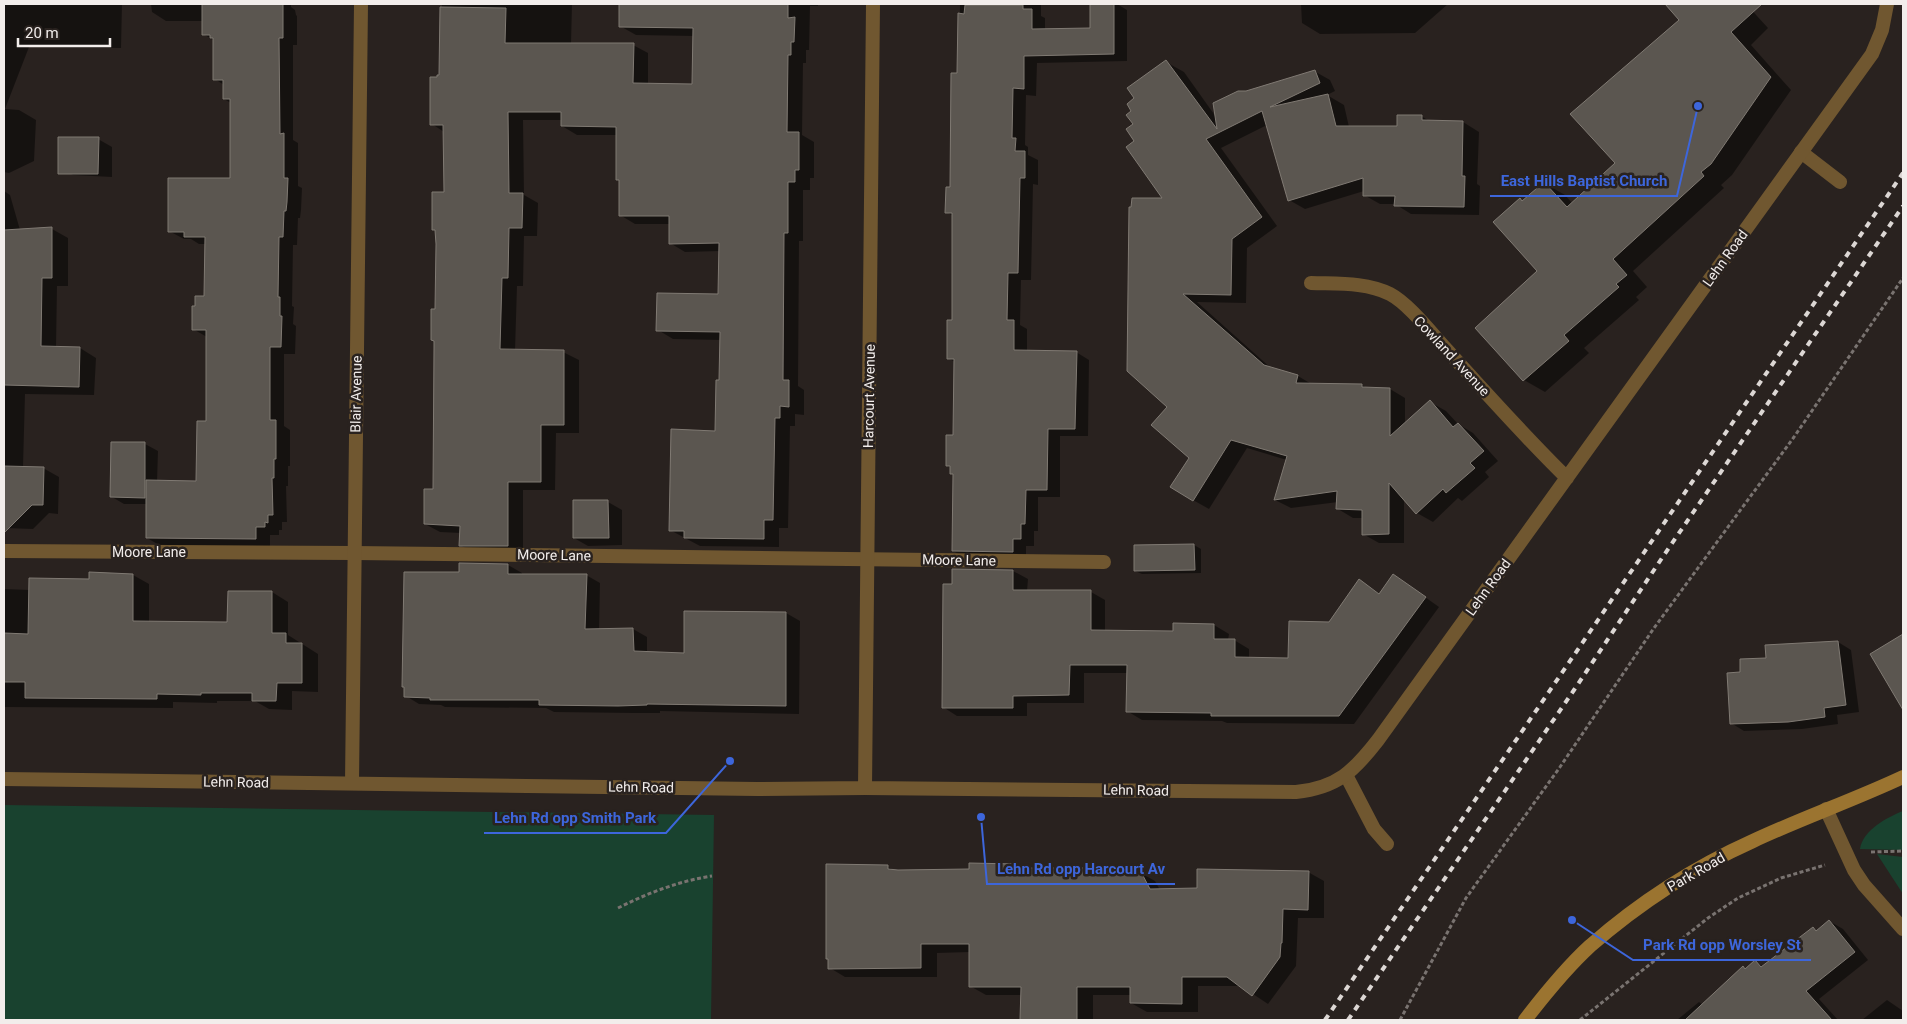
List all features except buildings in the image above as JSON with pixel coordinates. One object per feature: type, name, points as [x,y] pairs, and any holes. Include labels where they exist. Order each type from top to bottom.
[{"type":"main road","name":"Park Road","points":[[1525,1020],[1548,991],[1590,946],[1651,899],[1751,842],[1903,777]]},
{"type":"street","name":"Blair Avenue","points":[[352,783],[361,4]]},
{"type":"street","name":"Harcourt Avenue","points":[[865,788],[866,560],[874,4]]},
{"type":"street","name":"Lehn Road","points":[[4,779],[757,789],[865,788],[1296,792],[1314,790],[1332,784],[1359,764],[1872,54],[1882,30],[1887,4]]},
{"type":"street","points":[[1801,152],[1840,182]]},
{"type":"street","name":"Cowland Avenue","points":[[1311,283],[1355,285],[1373,288],[1391,295],[1419,320],[1539,451],[1567,478]]},
{"type":"street","name":"Moore Lane","points":[[4,551],[1104,562]]},
{"type":"street","points":[[1346,775],[1374,829],[1387,844]]},
{"type":"street","points":[[1826,809],[1854,870],[1864,885],[1903,928]]},
{"type":"path","points":[[1400,1020],[1466,898],[1560,767],[1654,628],[1794,437],[1903,278]]},
{"type":"path","points":[[1864,852],[1903,851]]},
{"type":"path","points":[[1580,1020],[1708,918],[1738,898],[1781,878],[1824,865]]},
{"type":"path","points":[[618,908],[657,890],[687,880],[712,876]]},
{"type":"green space","points":[[4,805],[714,815],[711,1020],[4,1020]]},
{"type":"green space","points":[[1903,811],[1903,850],[1860,849],[1870,830]]},
{"type":"green space","points":[[1877,854],[1903,857],[1903,894]]},
{"type":"railway","points":[[1325,1020],[1903,173]]},
{"type":"railway","points":[[1348,1020],[1903,206]]},
{"type":"place","name":"East Hills Baptist Church","points":[[1698,106]]},
{"type":"place","name":"Lehn Rd opp Smith Park","points":[[730,761]]},
{"type":"place","name":"Lehn Rd opp Harcourt Av","points":[[981,817]]},
{"type":"place","name":"Park Rd opp Worsley St","points":[[1572,920]]}]
